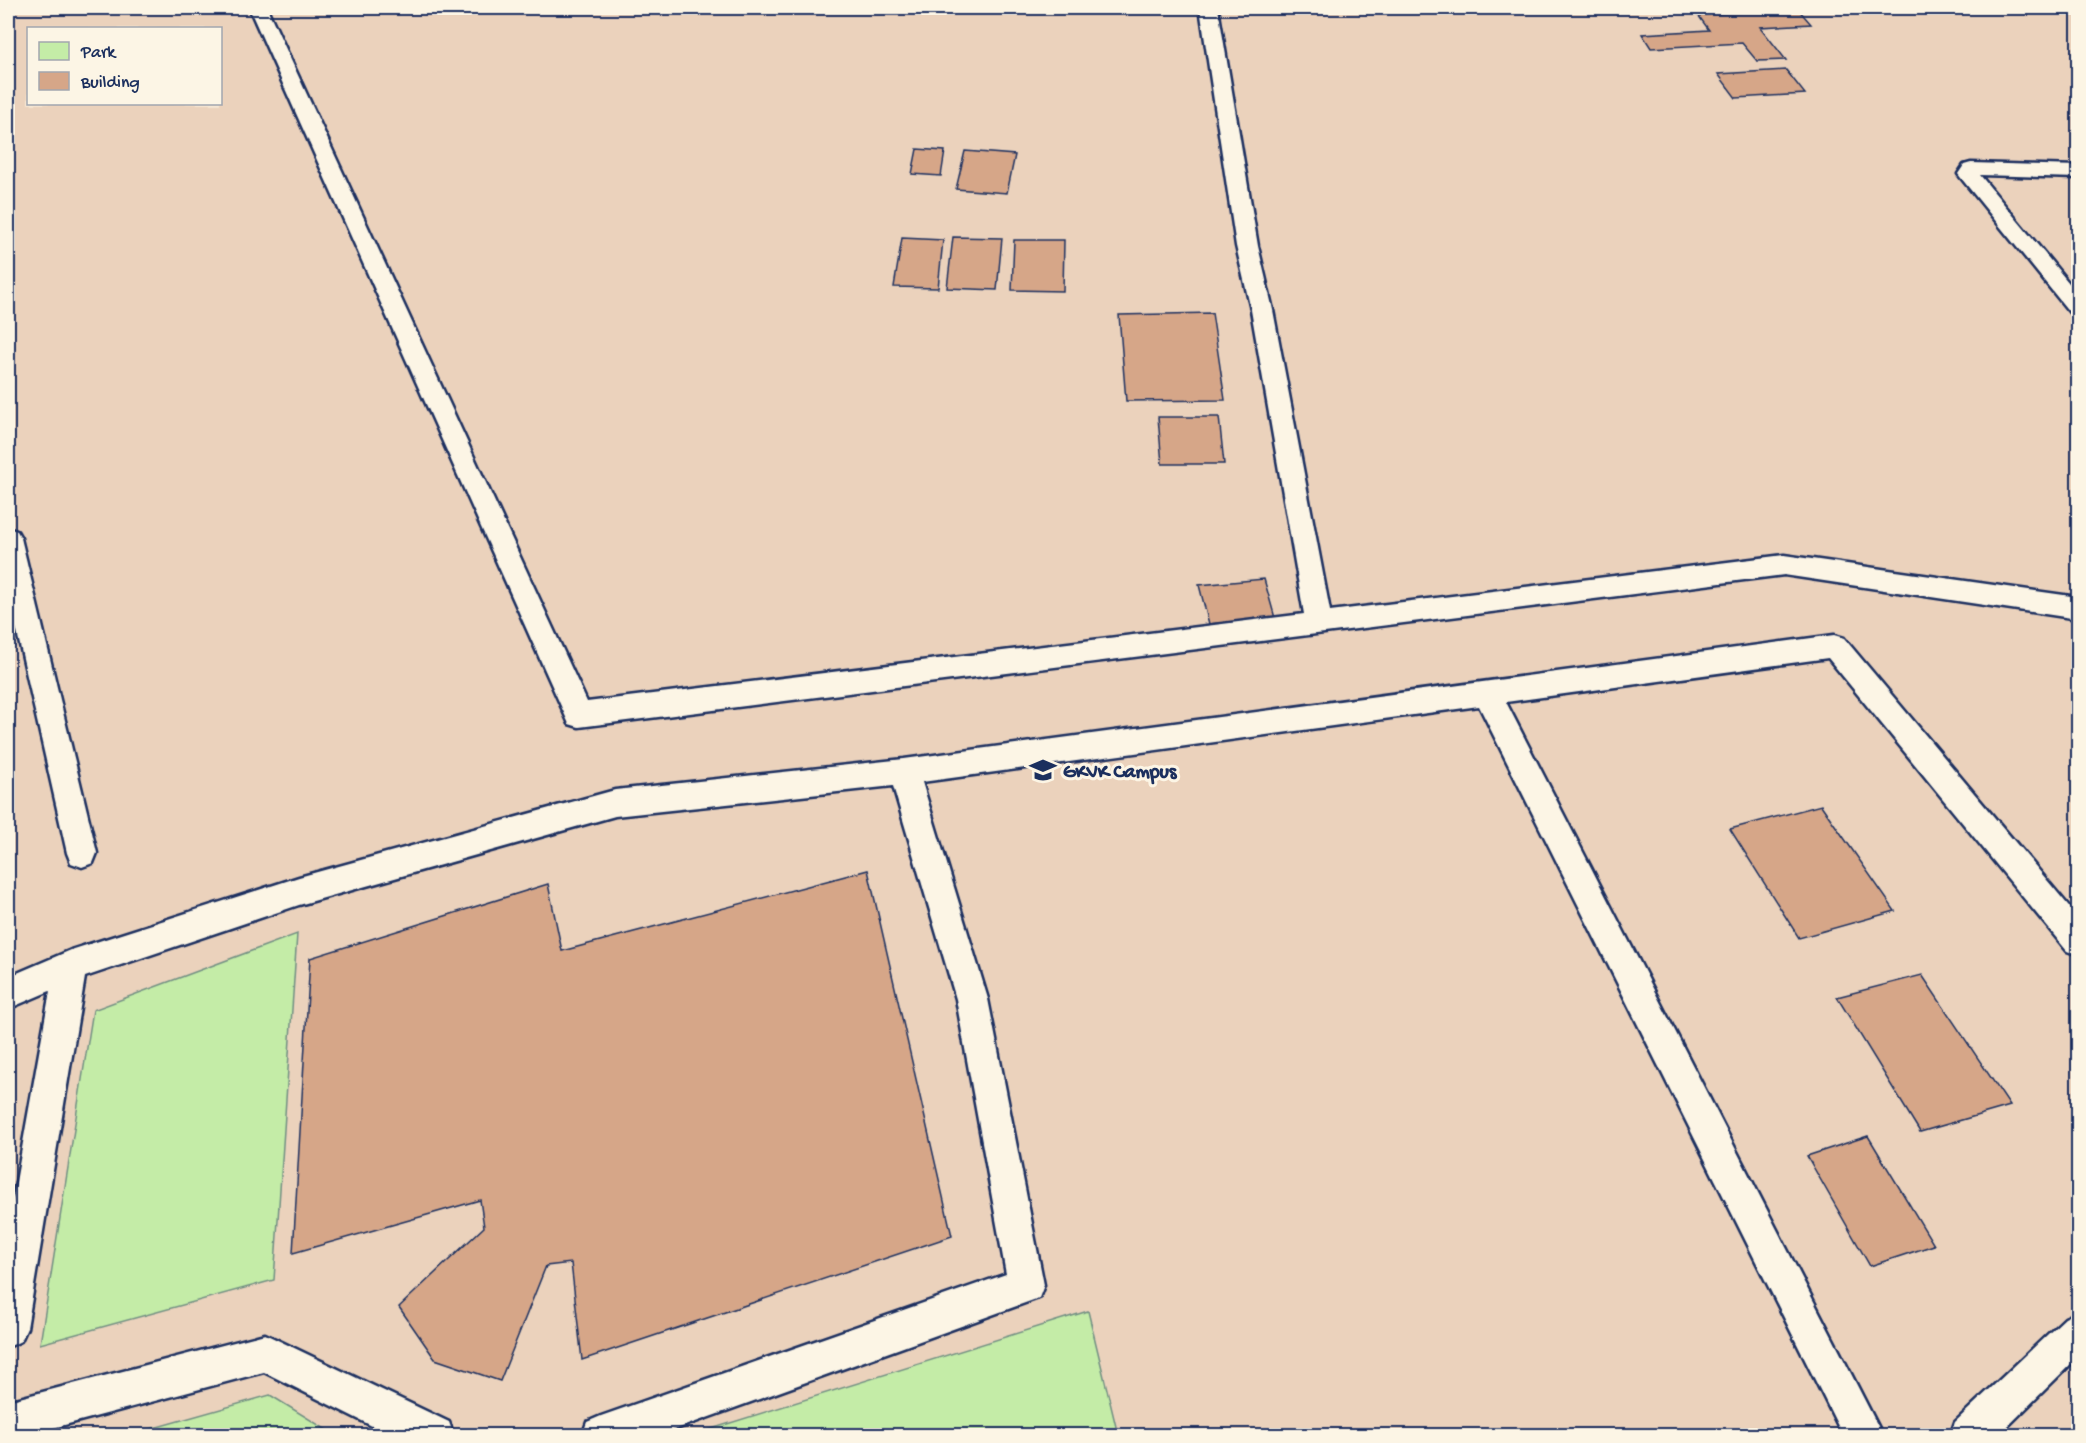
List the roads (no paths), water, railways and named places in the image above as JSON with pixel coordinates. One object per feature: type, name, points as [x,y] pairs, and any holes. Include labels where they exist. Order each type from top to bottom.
[{"type":"lane","points":[[258,8],[579,715],[1784,565],[2079,608]]},
{"type":"lane","points":[[1209,8],[1247,246],[1287,443],[1319,622]]},
{"type":"lane","points":[[2079,172],[1971,169],[1968,174],[2079,308]]},
{"type":"lane","points":[[8,537],[82,854]]},
{"type":"lane","points":[[8,993],[71,966],[299,891],[615,803],[904,772],[1834,646],[2079,940]]},
{"type":"lane","points":[[1487,693],[1864,1436]]},
{"type":"lane","points":[[601,1436],[1026,1285],[972,999],[904,772]]},
{"type":"lane","points":[[8,1328],[71,966]]},
{"type":"lane","points":[[1969,1436],[2079,1331]]},
{"type":"lane","points":[[8,1420],[265,1353],[435,1436]]},
{"type":"place","name":"GKVK Campus","points":[[1043,770]]}]
